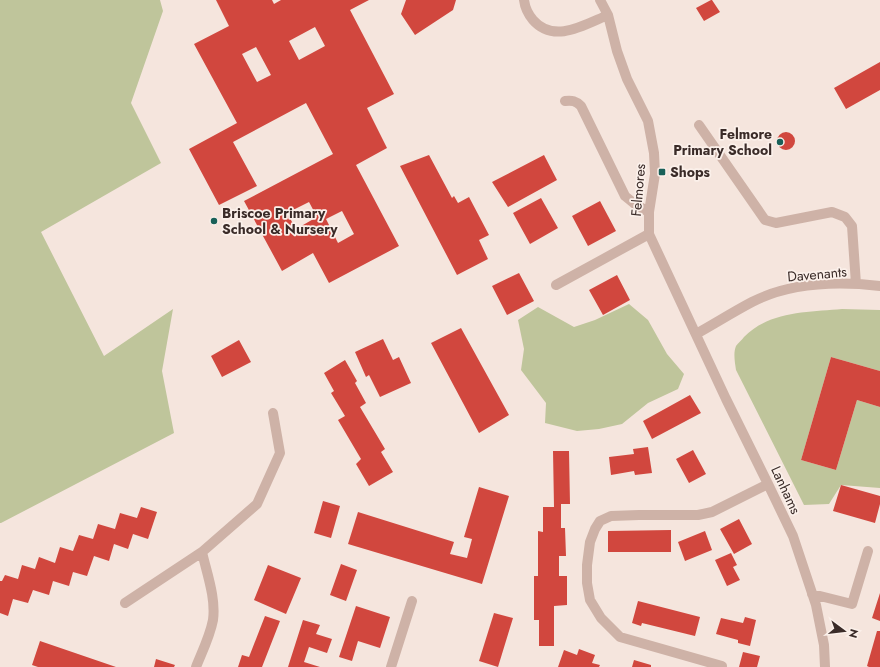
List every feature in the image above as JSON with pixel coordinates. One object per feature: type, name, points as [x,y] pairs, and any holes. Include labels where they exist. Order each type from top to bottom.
[{"type":"street","points":[[524,0],[528,14],[538,26],[543,29],[560,32],[574,29],[608,15]]},
{"type":"street","name":"Felmores","points":[[600,0],[608,15],[617,51],[627,79],[648,121],[654,153],[655,174],[649,212],[649,234],[696,334]]},
{"type":"street","points":[[565,101],[571,100],[577,102],[581,106],[625,196],[636,205],[649,212]]},
{"type":"street","points":[[699,125],[765,220],[776,223],[832,212],[845,217],[852,226],[856,284]]},
{"type":"street","points":[[556,285],[649,234]]},
{"type":"street","name":"Davenants","points":[[696,334],[752,302],[798,287],[830,283],[880,286]]},
{"type":"street","name":"Lanhams","points":[[696,334],[793,536],[816,605],[824,645],[825,667]]},
{"type":"street","points":[[125,603],[202,552],[257,504],[280,453],[273,413]]},
{"type":"street","points":[[722,666],[620,637],[601,618],[590,600],[587,583],[587,565],[590,542],[600,521],[611,516],[698,516],[712,512],[768,484]]},
{"type":"street","points":[[812,594],[852,604],[868,551]]},
{"type":"street","points":[[196,667],[207,641],[213,620],[212,598],[202,552]]},
{"type":"street","points":[[391,667],[412,601]]},
{"type":"green space","points":[[0,0],[160,0],[163,11],[131,103],[161,163],[41,232],[104,356],[173,309],[162,371],[174,433],[1,523],[0,523]]},
{"type":"green space","points":[[629,304],[648,320],[667,354],[684,374],[678,389],[648,403],[622,424],[599,429],[577,431],[545,423],[546,403],[521,370],[524,349],[518,320],[538,307],[574,327],[595,320]]},
{"type":"green space","points":[[842,309],[880,310],[880,371],[831,357],[801,460],[836,470],[857,400],[880,407],[880,488],[841,485],[829,504],[804,505],[736,370],[734,358],[735,349],[744,337],[754,328],[765,322],[790,314]]},
{"type":"building","points":[[216,0],[272,0],[274,4],[281,0],[369,0],[350,10],[394,94],[367,108],[387,148],[356,165],[399,246],[329,283],[313,253],[282,271],[244,201],[333,154],[306,103],[233,142],[257,186],[219,205],[189,149],[237,123],[194,44],[229,26]],"holes":[[[315,27],[325,46],[299,60],[289,41]],[[256,47],[271,75],[257,82],[242,54]],[[309,202],[317,217],[296,229],[287,213]],[[342,211],[354,234],[338,243],[326,219]]]},
{"type":"building","points":[[406,0],[456,0],[453,10],[415,35],[401,14]]},
{"type":"building","points":[[711,0],[720,12],[704,21],[696,8]]},
{"type":"building","points":[[880,62],[880,90],[846,109],[834,88]]},
{"type":"building","points":[[786,132],[792,135],[795,141],[792,147],[786,150],[780,147],[777,141],[780,135]]},
{"type":"building","points":[[429,155],[452,198],[454,196],[458,203],[469,197],[489,235],[479,240],[488,259],[457,275],[400,166]]},
{"type":"building","points":[[544,155],[557,180],[508,207],[492,182]]},
{"type":"building","points":[[541,198],[558,228],[530,244],[513,213]]},
{"type":"building","points":[[600,201],[616,231],[588,246],[572,216]]},
{"type":"building","points":[[519,273],[534,301],[507,315],[492,286]]},
{"type":"building","points":[[617,275],[630,300],[603,315],[589,290]]},
{"type":"building","points":[[461,328],[509,415],[479,433],[431,343]]},
{"type":"building","points":[[383,339],[393,360],[399,357],[411,383],[380,397],[369,375],[366,377],[355,352]]},
{"type":"building","points":[[239,340],[251,362],[222,377],[211,356]]},
{"type":"building","points":[[831,357],[880,371],[880,407],[857,400],[836,470],[801,460]]},
{"type":"building","points":[[345,360],[357,381],[355,383],[366,403],[360,407],[385,449],[381,452],[393,472],[369,486],[356,464],[361,459],[338,420],[345,416],[331,393],[334,391],[324,373]]},
{"type":"building","points":[[690,395],[701,413],[652,439],[643,421]]},
{"type":"building","points":[[648,447],[652,473],[635,475],[634,471],[611,475],[609,457],[634,454],[633,449]]},
{"type":"building","points":[[693,450],[706,474],[689,483],[676,459]]},
{"type":"building","points":[[553,451],[569,451],[570,504],[561,504],[561,528],[565,528],[566,556],[559,556],[559,576],[567,576],[567,605],[554,606],[554,646],[539,646],[539,620],[534,620],[534,576],[538,576],[538,531],[543,532],[543,507],[554,507]]},
{"type":"building","points":[[841,485],[880,496],[880,504],[875,523],[833,511]]},
{"type":"building","points":[[479,487],[509,496],[482,584],[348,544],[358,512],[454,542],[450,554],[467,558],[472,539],[464,537]]},
{"type":"building","points":[[323,501],[340,506],[331,538],[314,533]]},
{"type":"building","points":[[141,507],[157,512],[148,539],[133,534],[128,549],[114,544],[109,561],[94,556],[87,576],[73,572],[69,586],[53,581],[49,595],[33,590],[28,603],[13,599],[8,616],[0,613],[0,581],[2,581],[5,575],[18,579],[22,565],[35,569],[39,557],[55,563],[60,547],[73,551],[79,535],[93,539],[98,524],[115,529],[120,513],[137,518]]},
{"type":"building","points":[[739,519],[752,544],[734,554],[720,529]]},
{"type":"building","points":[[671,530],[671,552],[608,552],[608,531]]},
{"type":"building","points":[[705,531],[712,550],[685,561],[678,542]]},
{"type":"building","points":[[731,553],[737,565],[733,567],[740,580],[727,586],[715,560]]},
{"type":"building","points":[[341,564],[357,570],[346,601],[330,595]]},
{"type":"building","points":[[268,565],[301,578],[286,614],[254,600]]},
{"type":"building","points":[[880,593],[880,621],[872,618]]},
{"type":"building","points":[[638,601],[700,617],[695,636],[642,623],[641,626],[632,623]]},
{"type":"building","points":[[356,606],[390,617],[380,648],[358,641],[352,661],[339,657]]},
{"type":"building","points":[[494,613],[513,618],[498,667],[479,661]]},
{"type":"building","points":[[265,616],[280,621],[262,667],[238,667],[242,655],[249,657]]},
{"type":"building","points":[[745,617],[756,620],[750,646],[738,643],[738,640],[716,634],[721,618],[743,623]]},
{"type":"building","points":[[303,620],[320,625],[316,634],[332,639],[327,653],[309,647],[304,662],[320,667],[288,667]]},
{"type":"building","points":[[877,631],[880,631],[880,667],[869,667],[867,666]]},
{"type":"building","points":[[40,641],[116,667],[38,667],[32,665]]},
{"type":"building","points":[[579,649],[595,655],[592,663],[600,665],[599,667],[558,667],[564,650],[577,655]]},
{"type":"building","points":[[743,652],[760,656],[757,667],[739,667]]},
{"type":"building","points":[[156,659],[175,665],[174,667],[154,667]]},
{"type":"building","points":[[634,660],[651,665],[651,667],[632,667]]},
{"type":"place","name":"Felmore Primary School","points":[[780,142]]},
{"type":"place","name":"Shops","points":[[662,172]]},
{"type":"place","name":"Briscoe Primary School & Nursery","points":[[214,221]]}]
